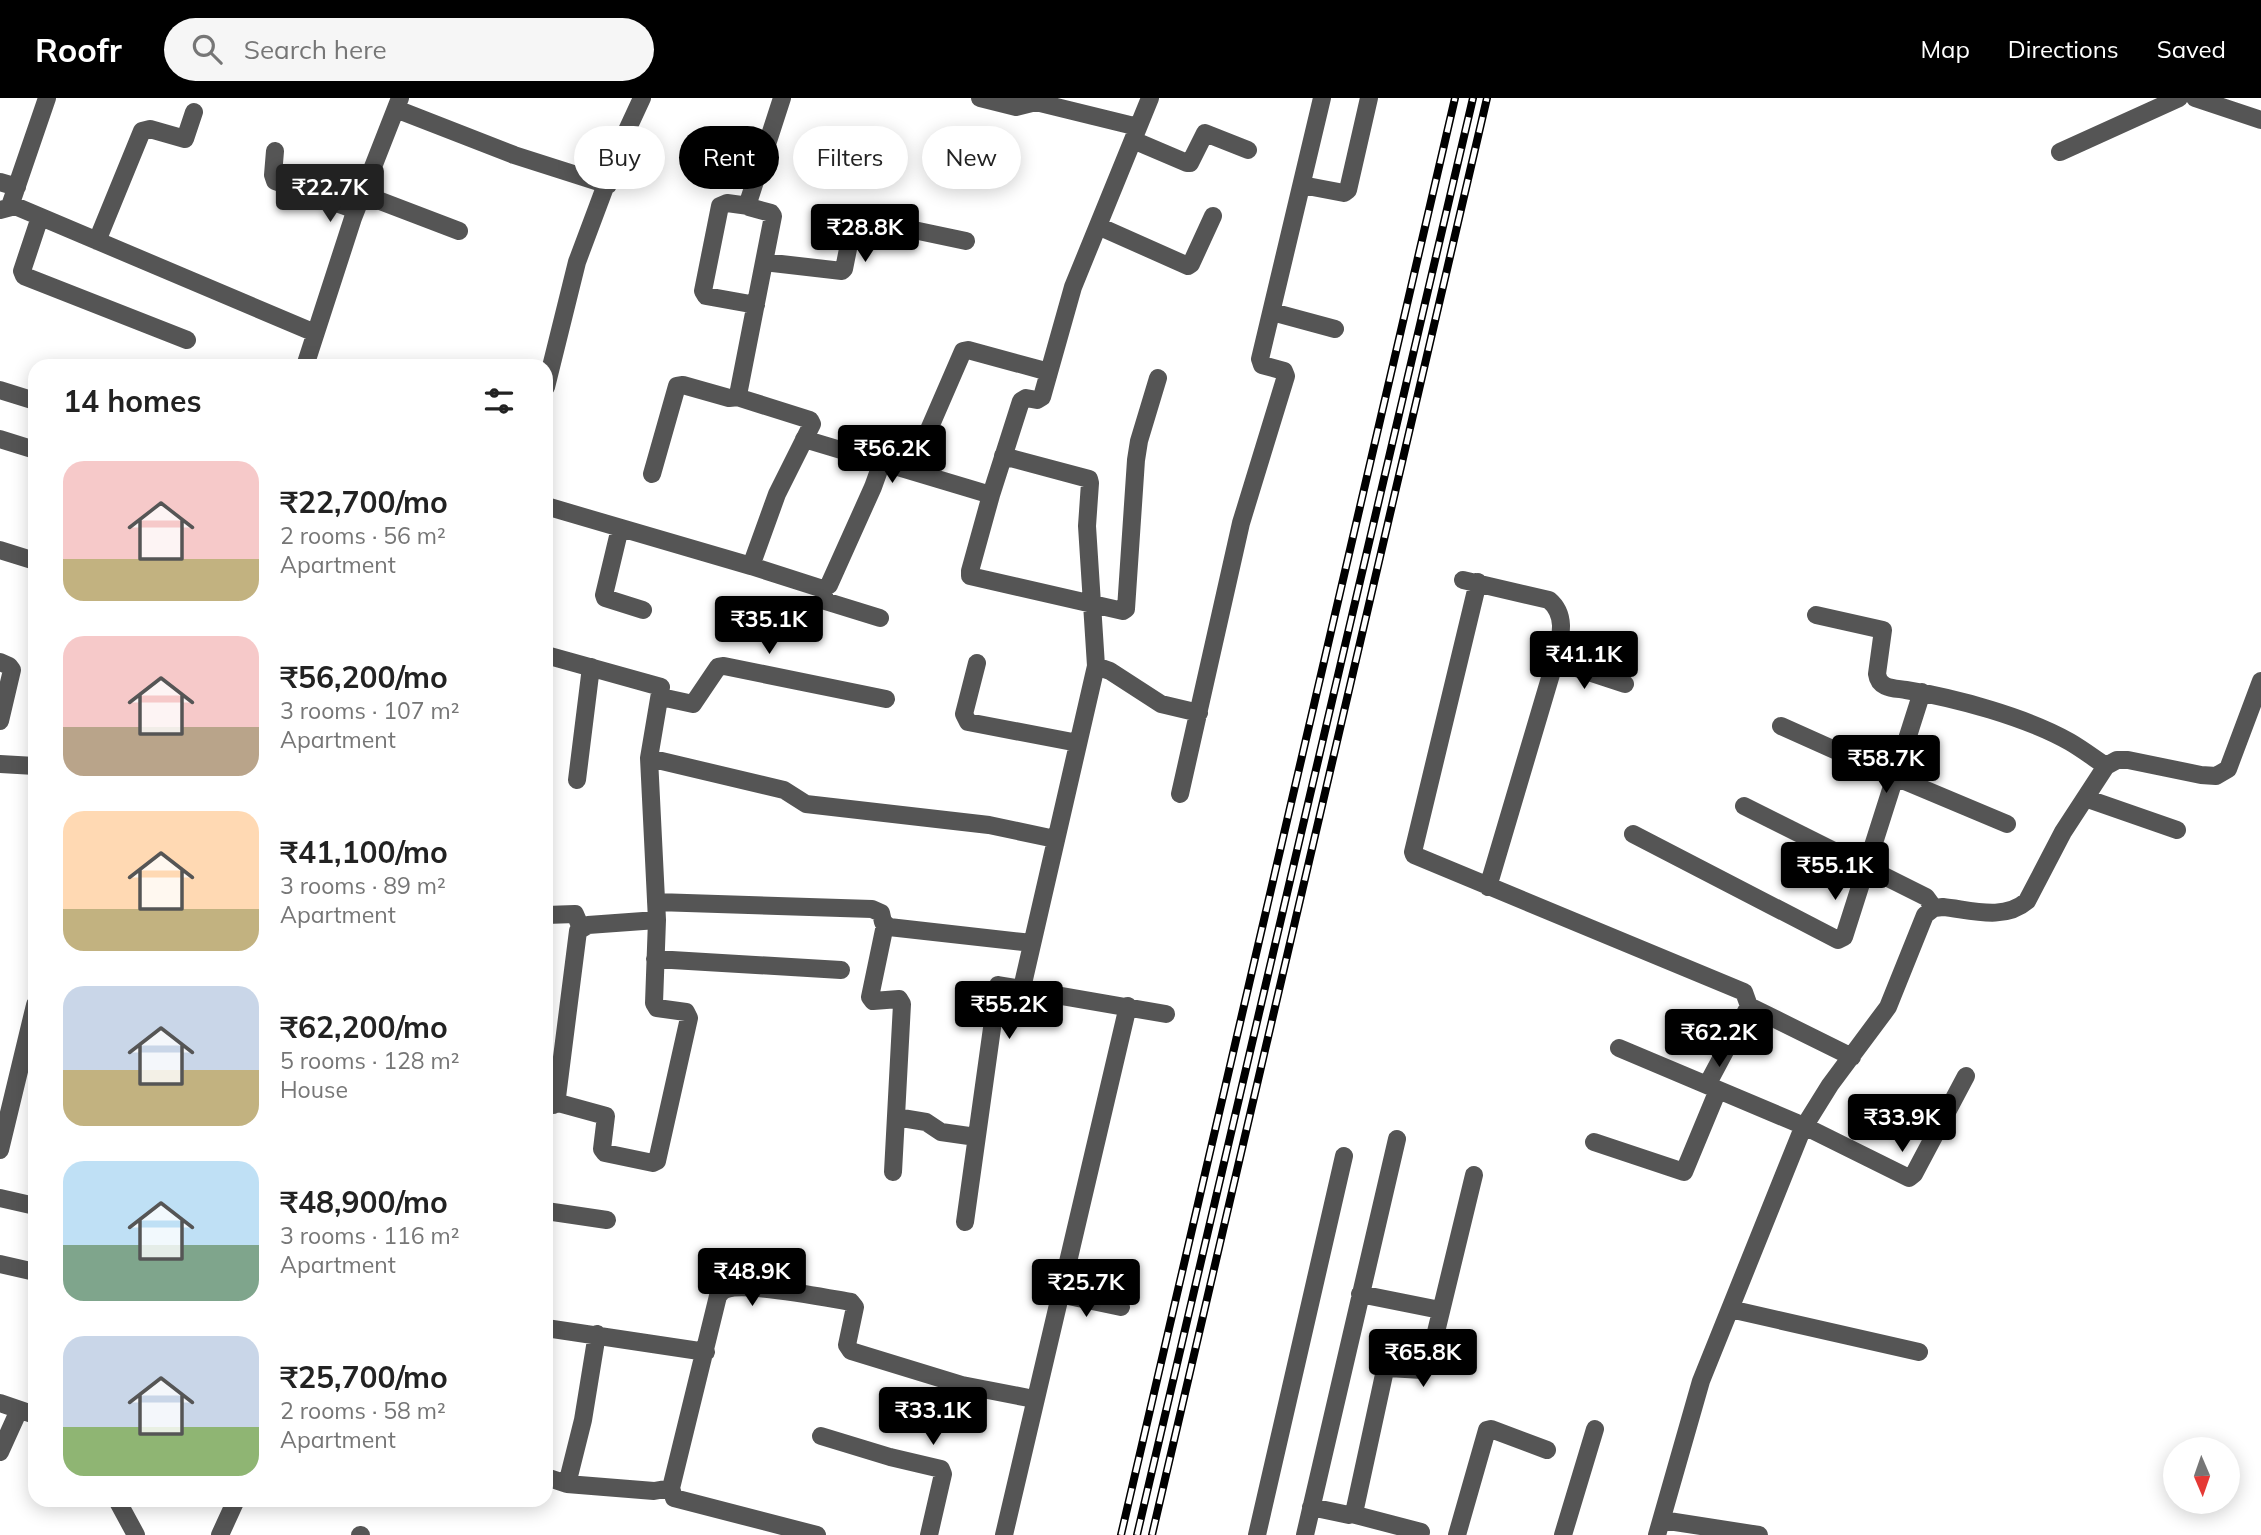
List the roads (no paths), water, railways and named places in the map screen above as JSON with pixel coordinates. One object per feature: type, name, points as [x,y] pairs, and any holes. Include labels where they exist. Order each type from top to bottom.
[{"type":"street","points":[[47,98],[8,184],[5,208],[40,217],[315,333]]},
{"type":"street","points":[[630,126],[642,98]]},
{"type":"street","points":[[748,206],[782,98]]},
{"type":"street","points":[[980,98],[1016,107],[1036,102],[1135,133],[1187,163],[1190,163],[1205,133],[1248,150]]},
{"type":"street","points":[[1150,98],[1073,287],[1041,397],[1037,400],[1026,398],[1021,401],[991,495],[970,576],[1123,611],[1128,606],[1138,450],[1158,378]]},
{"type":"street","points":[[1180,794],[1241,523],[1286,376],[1284,371],[1262,365],[1260,362],[1322,98]]},
{"type":"street","points":[[1302,185],[1344,193],[1348,190],[1369,98]]},
{"type":"street","points":[[2060,152],[2179,98]]},
{"type":"street","points":[[2195,98],[2261,120]]},
{"type":"street","points":[[307,359],[359,202],[398,104],[514,155],[574,174]]},
{"type":"street","points":[[97,241],[142,131],[150,129],[185,139],[194,113]]},
{"type":"street","points":[[275,151],[275,180],[459,231]]},
{"type":"street","points":[[553,359],[577,262],[606,189]]},
{"type":"street","points":[[739,397],[773,214],[727,203],[720,206],[703,291],[706,296],[755,305]]},
{"type":"street","points":[[1098,226],[1188,266],[1213,216]]},
{"type":"street","points":[[40,217],[22,271],[24,276],[187,340]]},
{"type":"street","points":[[764,262],[842,271],[853,224],[860,221],[872,221],[966,241]]},
{"type":"street","points":[[1272,312],[1335,329]]},
{"type":"street","points":[[911,471],[965,350],[1049,372]]},
{"type":"street","points":[[652,474],[677,386],[683,385],[729,398],[739,397],[810,420],[812,424],[777,494],[751,566]]},
{"type":"street","points":[[0,390],[28,399]]},
{"type":"street","points":[[0,439],[28,448]]},
{"type":"street","points":[[804,439],[991,495]]},
{"type":"street","points":[[1003,456],[1090,480],[1087,526],[1096,666],[1021,988]]},
{"type":"street","points":[[823,589],[829,585],[882,462]]},
{"type":"street","points":[[553,508],[823,589]]},
{"type":"street","points":[[620,528],[604,595],[643,610]]},
{"type":"street","points":[[0,550],[28,559]]},
{"type":"street","points":[[1488,887],[1555,661],[1561,616],[1558,607],[1549,600],[1471,581],[1413,852],[1416,858],[1744,992],[1749,1006],[1713,1088],[1684,1172],[1594,1142]]},
{"type":"street","points":[[823,589],[825,601],[880,618]]},
{"type":"street","points":[[1816,615],[1882,628],[1884,632],[1878,680],[1885,686],[1922,692],[2033,725],[2069,742],[2106,766]]},
{"type":"street","points":[[553,657],[658,685],[662,691],[649,758],[657,911],[654,1006],[686,1012],[689,1018],[657,1161],[653,1163],[605,1153],[602,1149],[606,1115],[553,1104]]},
{"type":"street","points":[[1555,661],[1625,684]]},
{"type":"street","points":[[0,662],[12,670],[0,721]]},
{"type":"street","points":[[977,663],[964,714],[968,722],[1078,743]]},
{"type":"street","points":[[661,697],[693,704],[718,667],[724,666],[886,699]]},
{"type":"street","points":[[1096,666],[1111,670],[1154,701],[1199,713]]},
{"type":"street","points":[[577,780],[592,667]]},
{"type":"street","points":[[1759,1535],[1660,1528],[1701,1381],[1804,1126],[1829,1085],[1888,1007],[1925,915],[1934,908],[2002,913],[2018,909],[2027,901],[2063,832],[2106,766],[2117,760],[2216,776],[2228,769],[2261,681]]},
{"type":"street","points":[[1633,834],[1838,940],[1844,937],[1922,692]]},
{"type":"street","points":[[1781,726],[2007,824]]},
{"type":"street","points":[[649,758],[783,790],[806,804],[989,825],[1055,839]]},
{"type":"street","points":[[0,764],[28,766]]},
{"type":"street","points":[[2085,798],[2177,830]]},
{"type":"street","points":[[1744,806],[1926,897],[1934,908]]},
{"type":"street","points":[[553,1101],[558,1097],[576,936],[581,928],[657,911],[872,909],[881,913],[885,925],[870,997],[873,1000],[899,999],[902,1004],[893,1171]]},
{"type":"street","points":[[553,915],[575,914],[581,928]]},
{"type":"street","points":[[885,925],[1032,943]]},
{"type":"street","points":[[655,959],[841,970]]},
{"type":"street","points":[[965,1222],[997,987],[1000,985],[1021,988],[1166,1014]]},
{"type":"street","points":[[1004,1535],[1128,1006]]},
{"type":"street","points":[[1749,1006],[1852,1057]]},
{"type":"street","points":[[0,1150],[28,1037]]},
{"type":"street","points":[[1619,1048],[1804,1126],[1909,1178],[1914,1174],[1966,1076]]},
{"type":"street","points":[[896,1117],[926,1122],[942,1132],[976,1137]]},
{"type":"street","points":[[1305,1535],[1397,1139]]},
{"type":"street","points":[[1257,1535],[1344,1156]]},
{"type":"street","points":[[1352,1514],[1357,1508],[1385,1370],[1423,1370],[1428,1365],[1474,1175]]},
{"type":"street","points":[[0,1198],[28,1204]]},
{"type":"street","points":[[553,1212],[607,1220]]},
{"type":"street","points":[[0,1264],[28,1270]]},
{"type":"street","points":[[817,1535],[677,1500],[671,1488],[721,1292],[735,1287],[796,1293],[853,1304],[855,1307],[846,1345],[851,1351],[962,1385],[1034,1399]]},
{"type":"street","points":[[1059,1294],[1121,1307]]},
{"type":"street","points":[[1360,1294],[1440,1310]]},
{"type":"street","points":[[1730,1310],[1919,1352]]},
{"type":"street","points":[[553,1329],[706,1352]]},
{"type":"street","points":[[567,1484],[583,1420],[597,1334]]},
{"type":"street","points":[[0,1403],[27,1412],[0,1451]]},
{"type":"street","points":[[1569,1534],[1595,1429]]},
{"type":"street","points":[[1457,1535],[1488,1430],[1547,1450]]},
{"type":"street","points":[[821,1436],[943,1471],[929,1535]]},
{"type":"street","points":[[553,1479],[567,1484],[654,1491],[671,1488]]},
{"type":"street","points":[[122,1507],[136,1535]]},
{"type":"street","points":[[220,1535],[233,1507]]},
{"type":"street","points":[[1311,1507],[1352,1514],[1421,1532]]},
{"type":"railway","points":[[1121,1535],[1455,98]]},
{"type":"railway","points":[[1137,1535],[1473,98]]},
{"type":"railway","points":[[1152,1535],[1487,98]]}]
